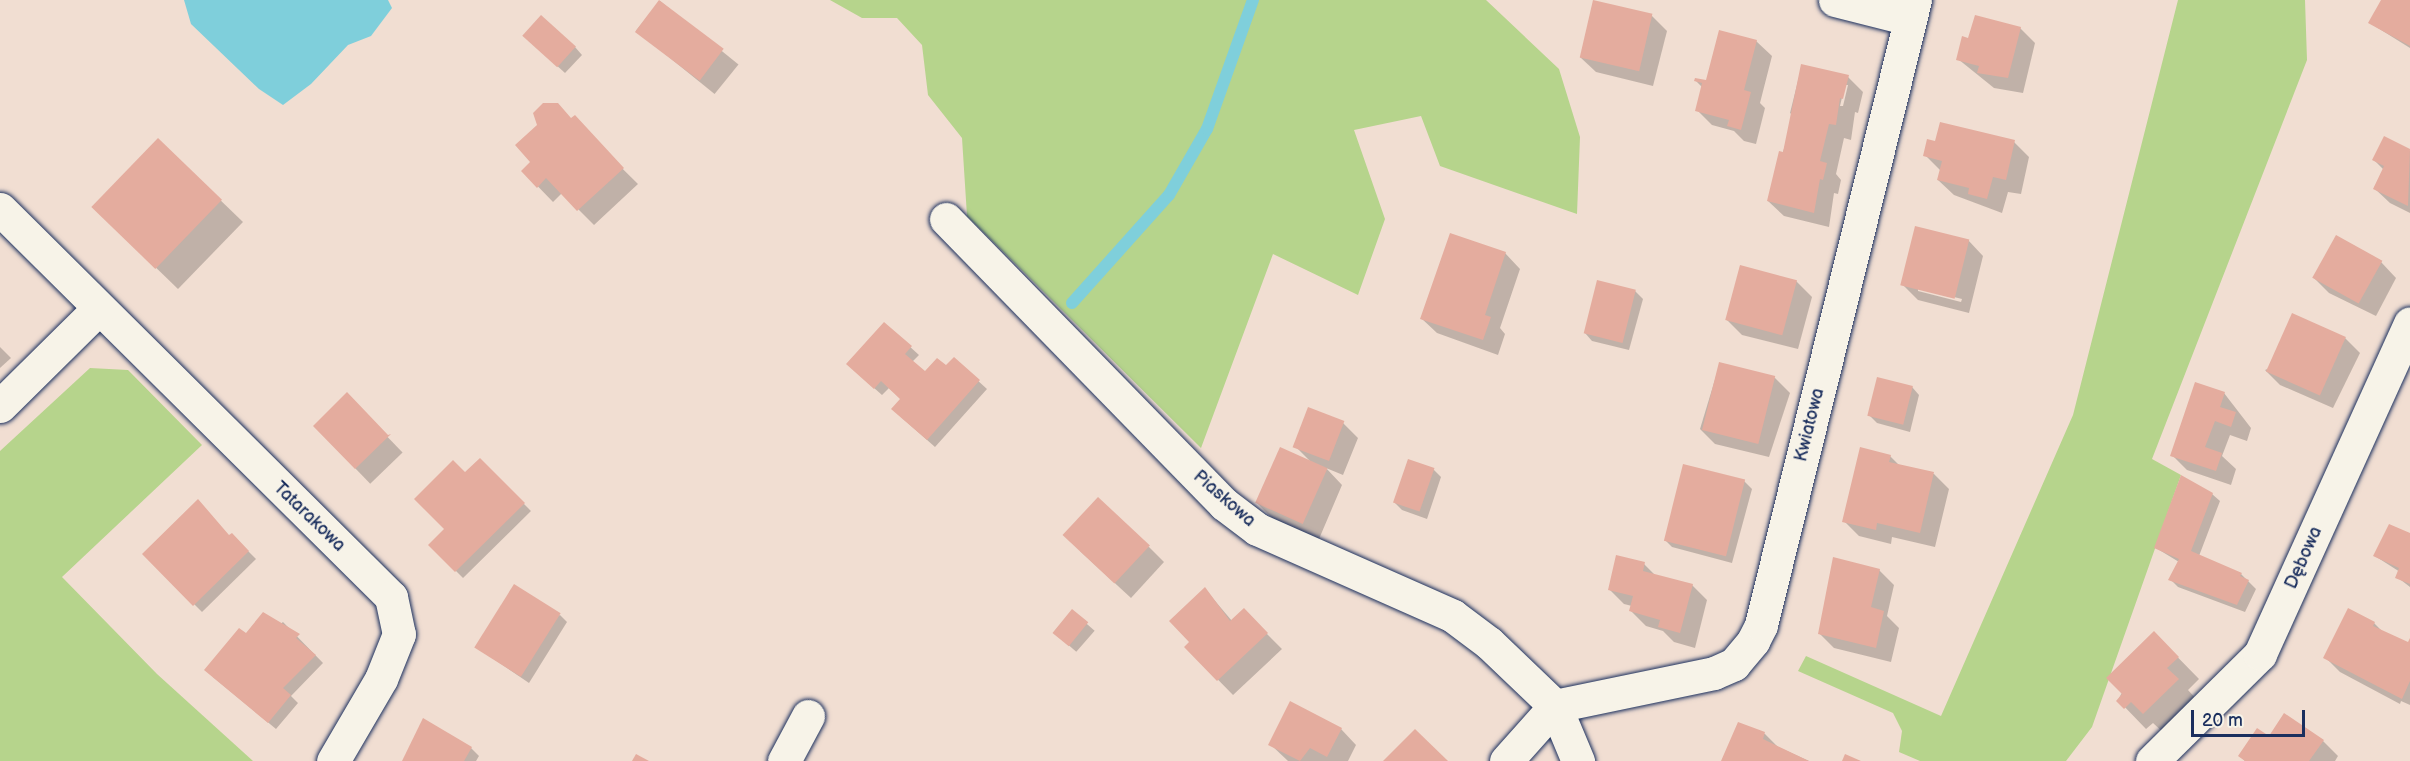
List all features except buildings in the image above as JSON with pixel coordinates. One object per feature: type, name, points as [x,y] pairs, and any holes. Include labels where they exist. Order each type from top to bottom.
[{"type":"street","points":[[1835,0],[1913,10]]},
{"type":"street","name":"Kwiatowa","points":[[1555,706],[1714,672],[1734,664],[1753,641],[1761,625],[1913,10]]},
{"type":"street","name":"Tatarakowa","points":[[0,209],[98,309],[391,597],[399,634],[381,678],[333,761]]},
{"type":"street","name":"Piaskowa","points":[[946,219],[1224,504],[1257,529],[1453,616],[1489,643],[1555,706],[1578,761]]},
{"type":"street","points":[[0,406],[98,309]]},
{"type":"street","name":"Dębowa","points":[[2152,761],[2260,654],[2410,322]]},
{"type":"street","points":[[1506,761],[1555,706]]},
{"type":"street","points":[[784,761],[808,716]]},
{"type":"green space","points":[[830,0],[1486,0],[1559,69],[1580,137],[1577,214],[1440,166],[1421,116],[1354,130],[1385,219],[1358,295],[1273,254],[1201,448],[967,216],[962,138],[928,95],[922,45],[897,18],[862,18]]},
{"type":"green space","points":[[2178,0],[2305,0],[2307,60],[2152,459],[2181,475],[2092,727],[2066,761],[1920,761],[1899,752],[1902,731],[1893,713],[1798,671],[1806,656],[1941,716],[2073,415]]},
{"type":"green space","points":[[90,368],[128,370],[202,445],[62,577],[157,674],[253,761],[0,761],[0,451]]},
{"type":"water","points":[[184,0],[388,0],[392,8],[371,36],[348,45],[311,84],[283,105],[259,89],[191,24]]},
{"type":"waterway","points":[[1072,303],[1169,195],[1207,129],[1253,0]]}]
